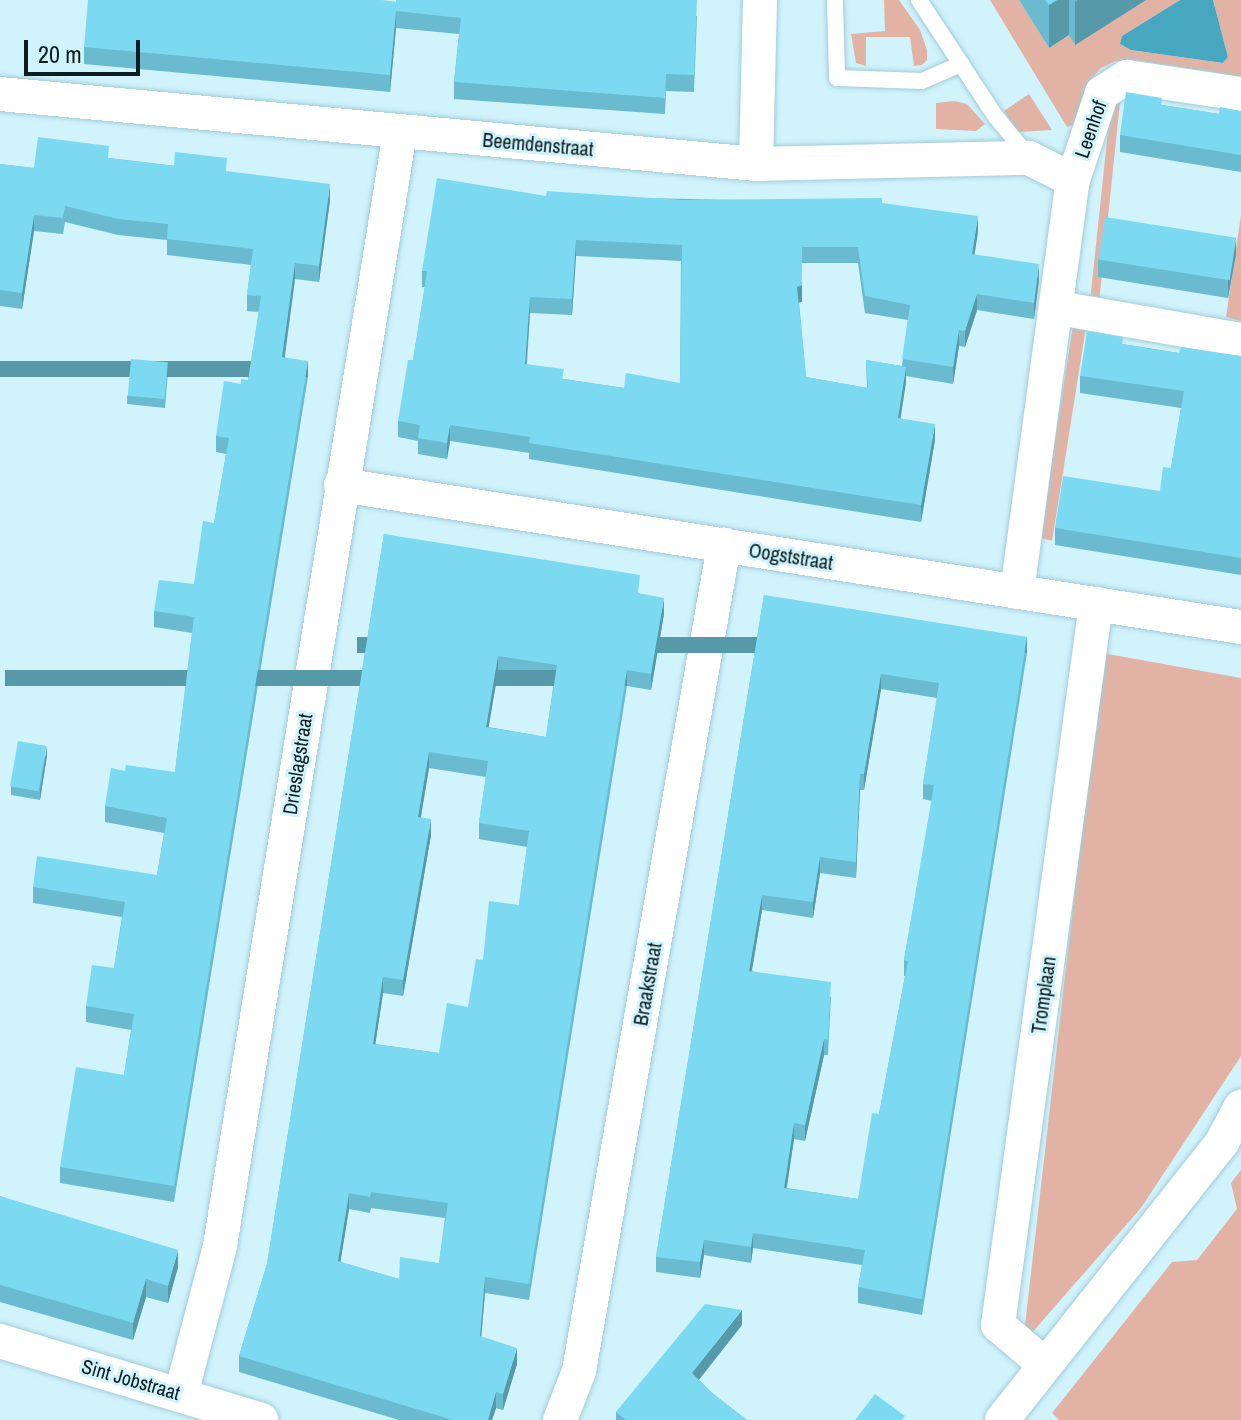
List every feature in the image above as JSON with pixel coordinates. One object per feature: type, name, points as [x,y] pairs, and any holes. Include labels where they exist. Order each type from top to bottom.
[{"type":"street","points":[[756,164],[760,0]]},
{"type":"street","name":"Leenhof","points":[[1017,592],[1073,180],[1102,93],[1127,77],[1241,94]]},
{"type":"street","name":"Beemdenstraat","points":[[0,94],[756,164],[1029,158],[1073,180]]},
{"type":"street","name":"Drieslagstraat","points":[[181,1394],[220,1246],[400,132]]},
{"type":"street","points":[[1058,308],[1241,340]]},
{"type":"street","name":"Oogststraat","points":[[341,485],[1241,627]]},
{"type":"street","name":"Braakstraat","points":[[560,1420],[579,1371],[724,545]]},
{"type":"street","name":"Tromplaan","points":[[1045,1365],[998,1325],[1096,604]]},
{"type":"street","points":[[1002,1420],[1222,1142],[1241,1107]]},
{"type":"street","name":"Sint Jobstraat","points":[[0,1341],[261,1420]]},
{"type":"lane","points":[[835,0],[837,78],[922,81],[961,64]]},
{"type":"lane","points":[[919,0],[996,117],[1029,158]]},
{"type":"shaded area","points":[[884,0],[899,0],[920,30],[927,50],[927,60],[922,65],[914,66],[910,37],[866,37],[866,66],[856,63],[851,34],[885,31]]},
{"type":"shaded area","points":[[990,0],[1019,0],[1049,48],[1125,0],[1180,0],[1122,36],[1120,44],[1131,50],[1223,63],[1228,57],[1213,0],[1241,0],[1241,89],[1231,75],[1134,60],[1116,61],[1101,68],[1087,84],[1077,123],[1067,127]]},
{"type":"shaded area","points":[[1029,94],[1052,130],[1018,132],[1004,111]]},
{"type":"shaded area","points":[[954,101],[967,104],[985,124],[976,131],[936,129],[936,103]]},
{"type":"shaded area","points":[[1111,102],[1120,103],[1100,297],[1091,296]]},
{"type":"shaded area","points":[[1241,215],[1241,321],[1226,317]]},
{"type":"shaded area","points":[[1073,326],[1086,328],[1052,540],[1039,538]]},
{"type":"shaded area","points":[[1102,653],[1241,678],[1241,1056],[1141,1208],[1023,1343]]},
{"type":"shaded area","points":[[1241,1170],[1241,1420],[1059,1420],[1052,1413],[1172,1262],[1197,1260],[1237,1209],[1231,1183]]},
{"type":"water","points":[[1180,0],[1213,0],[1228,57],[1223,63],[1131,50],[1120,44],[1122,36]]},
{"type":"building","points":[[88,0],[697,0],[694,75],[666,74],[665,98],[454,82],[461,18],[396,11],[390,75],[84,47]]},
{"type":"building","points":[[1126,92],[1162,98],[1161,105],[1219,114],[1220,107],[1241,111],[1241,155],[1120,135]]},
{"type":"building","points":[[38,137],[109,146],[108,158],[174,166],[175,152],[227,158],[226,171],[330,184],[319,266],[295,263],[282,357],[308,361],[174,1186],[60,1167],[76,1067],[124,1075],[134,1014],[86,1006],[92,965],[114,968],[125,902],[33,887],[37,856],[157,875],[167,818],[105,806],[111,768],[125,771],[126,765],[175,772],[194,617],[154,611],[159,580],[194,584],[203,521],[214,523],[229,438],[216,436],[224,381],[241,384],[241,379],[248,380],[261,296],[247,295],[253,249],[167,239],[168,224],[118,219],[65,206],[63,218],[34,215],[22,293],[0,290],[0,164],[34,168]]},
{"type":"building","points":[[437,178],[546,196],[547,191],[682,200],[882,198],[882,203],[978,216],[972,254],[1039,264],[1034,303],[977,294],[965,331],[959,330],[953,367],[902,359],[910,305],[865,296],[858,247],[802,247],[802,285],[797,287],[806,377],[868,388],[866,360],[906,367],[898,418],[935,424],[921,505],[529,443],[530,437],[450,425],[447,443],[418,438],[420,425],[398,421],[408,360],[413,360],[427,271],[422,271]],"holes":[[[576,240],[682,245],[680,383],[626,373],[624,388],[562,379],[564,369],[525,364],[530,297],[572,299]]]},
{"type":"building","points":[[1105,217],[1236,238],[1230,280],[1098,259]]},
{"type":"building","points":[[1087,331],[1123,337],[1122,344],[1151,349],[1179,353],[1181,347],[1241,356],[1241,558],[1055,528],[1063,476],[1160,491],[1163,467],[1171,468],[1184,391],[1080,376]]},
{"type":"building","points":[[131,359],[168,362],[165,399],[128,396]]},
{"type":"building","points":[[384,534],[640,575],[638,593],[664,598],[651,674],[627,670],[529,1284],[485,1277],[480,1336],[517,1348],[503,1394],[496,1392],[488,1420],[453,1420],[239,1356],[267,1264]],"holes":[[[498,656],[557,665],[546,737],[486,727]],[[429,752],[488,761],[479,823],[529,831],[519,905],[489,901],[483,960],[476,959],[468,1007],[447,1003],[439,1053],[373,1044],[383,977],[403,980],[431,819],[418,817]],[[371,1192],[448,1203],[439,1263],[400,1257],[399,1279],[338,1261],[349,1193],[370,1197]]]},
{"type":"building","points":[[764,595],[1027,637],[922,1299],[858,1287],[865,1250],[753,1233],[751,1247],[704,1240],[700,1262],[656,1257]],"holes":[[[881,674],[939,683],[923,784],[934,785],[904,960],[908,961],[879,1114],[872,1113],[858,1199],[784,1188],[794,1123],[805,1125],[824,1039],[828,1040],[831,982],[749,971],[762,895],[813,902],[820,857],[856,862],[860,774],[864,774]]]},
{"type":"building","points":[[18,741],[47,746],[39,791],[10,786]]},
{"type":"building","points":[[0,1196],[178,1250],[168,1286],[146,1279],[133,1323],[0,1285]]},
{"type":"building","points":[[705,1304],[742,1310],[692,1373],[747,1420],[626,1420],[616,1412]]},
{"type":"building","points":[[875,1394],[905,1416],[902,1420],[855,1420]]}]
